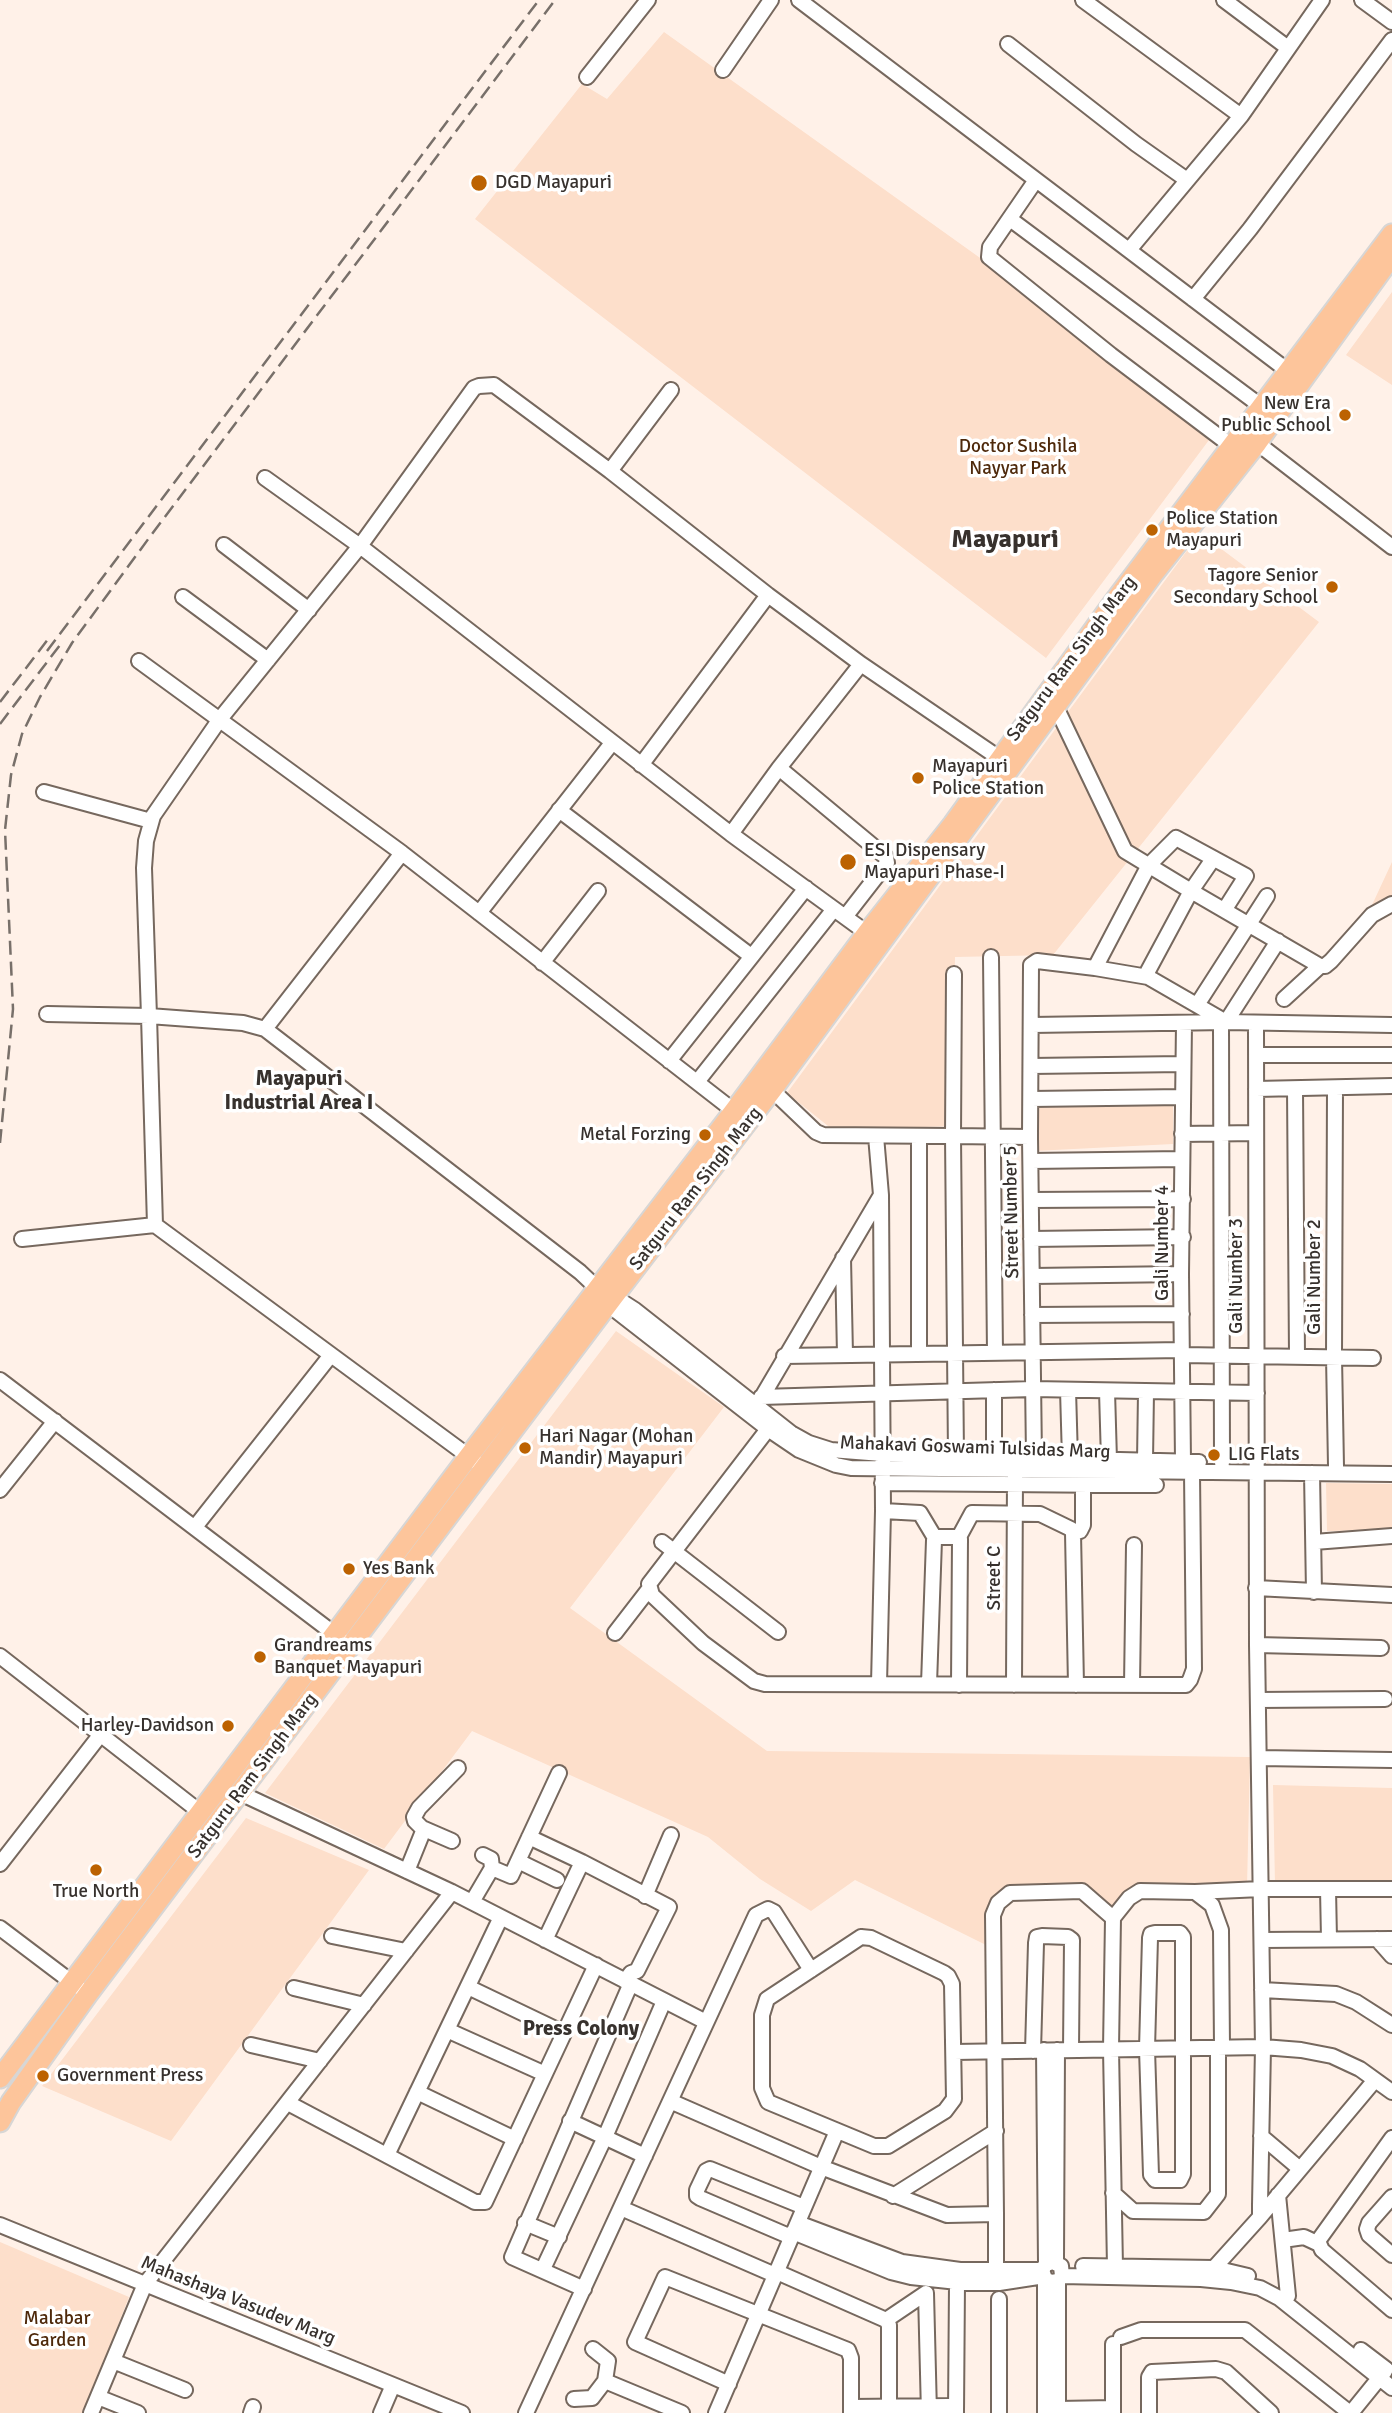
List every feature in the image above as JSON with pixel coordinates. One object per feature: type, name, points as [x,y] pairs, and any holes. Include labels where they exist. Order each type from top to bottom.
[{"type":"main road","name":"Satguru Ram Singh Marg","points":[[602,1293],[772,1090],[1154,573],[1245,445],[1262,407],[1392,234]]},
{"type":"main road","name":"Satguru Ram Singh Marg","points":[[0,2078],[200,1812],[343,1640],[867,933],[953,824],[1113,603],[1245,445],[1392,256]]},
{"type":"main road","name":"Satguru Ram Singh Marg","points":[[0,2122],[11,2102],[88,1994],[240,1793],[343,1640]]},
{"type":"street","points":[[587,77],[648,0]]},
{"type":"street","points":[[723,70],[771,0]]},
{"type":"street","points":[[799,0],[1288,371]]},
{"type":"street","points":[[1083,0],[1241,116]]},
{"type":"street","points":[[1224,0],[1288,48]]},
{"type":"street","points":[[1129,250],[1241,116],[1322,0]]},
{"type":"street","points":[[1362,0],[1392,22]]},
{"type":"street","points":[[1193,299],[1250,229],[1392,40]]},
{"type":"street","points":[[1008,44],[1186,180]]},
{"type":"street","points":[[1036,180],[990,247],[989,257],[1111,355],[1392,547]]},
{"type":"street","points":[[1010,219],[1262,407]]},
{"type":"street","points":[[155,1226],[144,868],[151,821],[220,719],[360,546],[474,388],[494,385],[861,664],[999,758]]},
{"type":"street","points":[[610,471],[671,390]]},
{"type":"street","points":[[265,478],[360,546],[731,834],[867,933]]},
{"type":"street","points":[[224,545],[309,610]]},
{"type":"street","points":[[642,765],[768,595]]},
{"type":"street","points":[[183,597],[268,660]]},
{"type":"street","points":[[139,661],[402,853],[734,1111]]},
{"type":"street","points":[[731,834],[861,664]]},
{"type":"street","points":[[1056,708],[1125,851],[1320,966]]},
{"type":"street","points":[[479,913],[612,743]]},
{"type":"street","points":[[697,1082],[839,913],[887,863],[886,857],[779,768]]},
{"type":"street","points":[[44,792],[151,821]]},
{"type":"street","points":[[559,810],[751,956]]},
{"type":"street","points":[[1223,1022],[1148,977],[1095,968],[1149,865],[1176,838],[1246,876],[1225,909]]},
{"type":"street","points":[[265,1029],[402,853]]},
{"type":"street","points":[[1148,977],[1148,971],[1191,891],[1213,859]]},
{"type":"street","points":[[669,1061],[806,888]]},
{"type":"street","points":[[542,963],[598,891]]},
{"type":"street","points":[[1197,1004],[1267,896]]},
{"type":"street","points":[[1392,904],[1392,910]]},
{"type":"street","points":[[1284,999],[1320,966],[1331,961],[1373,915],[1392,904]]},
{"type":"street","points":[[1222,1463],[1223,1022],[1278,941]]},
{"type":"street","points":[[991,957],[995,1353]]},
{"type":"street","name":"Street Number 5","points":[[1034,1458],[1031,965],[1037,961],[1095,968]]},
{"type":"street","points":[[954,974],[956,1456]]},
{"type":"street","points":[[47,1014],[149,1016],[243,1023],[265,1029],[580,1272],[602,1293]]},
{"type":"street","points":[[1032,1025],[1223,1022],[1392,1025]]},
{"type":"street","name":"Gali Number 4","points":[[1132,1685],[1186,1685],[1193,1676],[1188,1467],[1182,1393],[1184,1023]]},
{"type":"street","name":"Gali Number 3","points":[[1256,1024],[1256,1588],[1263,2047],[1260,2217]]},
{"type":"street","points":[[1256,1055],[1392,1055]]},
{"type":"street","points":[[1031,1066],[1183,1064]]},
{"type":"street","points":[[1256,1089],[1392,1086]]},
{"type":"street","name":"Gali Number 2","points":[[1335,1088],[1336,1466]]},
{"type":"street","points":[[1295,1089],[1297,1356]]},
{"type":"street","points":[[772,1090],[822,1135],[1030,1137]]},
{"type":"street","points":[[1031,1099],[1182,1097]]},
{"type":"street","points":[[1182,1134],[1256,1133]]},
{"type":"street","points":[[876,1136],[881,1195],[883,1511],[879,1684]]},
{"type":"street","points":[[919,1136],[919,1354]]},
{"type":"street","points":[[1031,1161],[1182,1159]]},
{"type":"street","points":[[759,1402],[881,1195]]},
{"type":"street","points":[[1031,1200],[1182,1199]]},
{"type":"street","points":[[22,1239],[155,1226],[477,1462]]},
{"type":"street","points":[[1031,1240],[1182,1237]]},
{"type":"street","points":[[843,1258],[845,1355]]},
{"type":"street","points":[[1032,1276],[1181,1274]]},
{"type":"street","name":"Mahakavi Goswami Tulsidas Marg","points":[[602,1293],[635,1310],[759,1402],[791,1433],[809,1443],[882,1468],[956,1456],[994,1457],[1015,1471]]},
{"type":"street","name":"Mahakavi Goswami Tulsidas Marg","points":[[602,1293],[768,1429],[799,1450],[823,1461],[851,1468],[1115,1472],[1222,1463],[1312,1473],[1392,1474]]},
{"type":"street","points":[[1032,1315],[1182,1314]]},
{"type":"street","points":[[784,1356],[1182,1352],[1373,1358]]},
{"type":"street","points":[[195,1527],[331,1355]]},
{"type":"street","points":[[0,1380],[343,1640]]},
{"type":"street","points":[[759,1402],[956,1390],[1257,1393]]},
{"type":"street","points":[[994,1390],[994,1457]]},
{"type":"street","points":[[1068,1390],[1070,1459]]},
{"type":"street","points":[[1107,1391],[1115,1472]]},
{"type":"street","points":[[1144,1461],[1146,1392]]},
{"type":"street","points":[[0,1490],[55,1421]]},
{"type":"street","points":[[615,1633],[628,1612],[649,1589],[651,1579],[668,1545],[768,1429]]},
{"type":"street","name":"Mahakavi Goswami Tulsidas Marg","points":[[1015,1471],[1034,1458],[1070,1459],[1115,1472],[1144,1461],[1188,1467],[1392,1466]]},
{"type":"street","points":[[1015,1471],[1083,1485],[1115,1472],[1157,1485]]},
{"type":"street","name":"Street C","points":[[1014,1685],[1015,1471]]},
{"type":"street","points":[[1312,1473],[1314,1592]]},
{"type":"street","points":[[1073,1533],[1080,1531],[1083,1525],[1083,1485]]},
{"type":"street","points":[[883,1511],[920,1513],[935,1538],[929,1684]]},
{"type":"street","points":[[959,1685],[959,1537],[972,1513],[1015,1513],[1040,1514],[1073,1533],[1076,1685]]},
{"type":"street","points":[[1314,1542],[1392,1536]]},
{"type":"street","points":[[935,1538],[959,1537]]},
{"type":"street","points":[[668,1545],[778,1632]]},
{"type":"street","points":[[649,1589],[652,1595],[704,1643],[759,1683],[1132,1685],[1134,1545]]},
{"type":"street","points":[[1256,1588],[1392,1595]]},
{"type":"street","points":[[1257,1645],[1381,1648]]},
{"type":"street","points":[[0,1656],[200,1812]]},
{"type":"street","points":[[1258,1700],[1385,1699]]},
{"type":"street","points":[[0,1864],[101,1734]]},
{"type":"street","points":[[1259,1758],[1392,1759]]},
{"type":"street","points":[[452,1841],[425,1829],[415,1821],[416,1812],[458,1768]]},
{"type":"street","points":[[492,1868],[511,1876],[559,1773]]},
{"type":"street","points":[[240,1793],[452,1892],[706,2022]]},
{"type":"street","points":[[407,1871],[425,1829]]},
{"type":"street","points":[[645,1896],[671,1835]]},
{"type":"street","points":[[529,1836],[669,1908],[637,1971],[631,1973],[512,2257],[584,2289]]},
{"type":"street","points":[[472,1902],[492,1868],[491,1859],[483,1855]]},
{"type":"street","points":[[518,1861],[557,1880]]},
{"type":"street","points":[[545,1940],[582,1862]]},
{"type":"street","points":[[1328,1889],[1329,1940]]},
{"type":"street","points":[[1115,2267],[1111,2049],[1113,1919],[1129,1898],[1140,1891],[1392,1889]]},
{"type":"street","points":[[996,2270],[993,1915],[998,1903],[1017,1891],[1082,1891],[1113,1919]]},
{"type":"street","points":[[91,2413],[145,2284],[452,1892]]},
{"type":"street","points":[[1113,2193],[1133,2211],[1205,2212],[1219,2194],[1221,1930],[1212,1905],[1195,1892]]},
{"type":"street","points":[[526,2413],[756,1915],[768,1909],[774,1912],[810,1970]]},
{"type":"street","points":[[387,2155],[501,1917]]},
{"type":"street","points":[[0,1928],[88,1994]]},
{"type":"street","points":[[1151,1934],[1182,1935],[1182,2048],[1183,2174],[1180,2180],[1156,2180],[1151,2175],[1147,2049],[1151,1934]]},
{"type":"street","points":[[332,1936],[406,1951]]},
{"type":"street","points":[[1051,2050],[1072,1940],[1068,1937],[1042,1936],[1037,1937],[1036,1943],[1051,2050],[1054,2412],[1113,2411],[1117,2340],[1141,2330],[1245,2330],[1350,2413],[1386,2370]]},
{"type":"street","points":[[866,1937],[948,1976],[952,1984],[954,2052],[954,2099],[945,2110],[887,2146],[874,2146],[768,2102],[763,2094],[763,2006],[772,1994],[856,1940],[866,1937]]},
{"type":"street","points":[[1377,1939],[1392,1956]]},
{"type":"street","points":[[1262,1940],[1392,1939]]},
{"type":"street","points":[[288,2102],[480,2203],[487,2199],[596,1965]]},
{"type":"street","points":[[468,1987],[564,2033]]},
{"type":"street","points":[[294,1988],[364,2005]]},
{"type":"street","points":[[1262,1990],[1336,1994],[1356,2002],[1392,2025]]},
{"type":"street","points":[[543,2269],[606,2137],[664,2001]]},
{"type":"street","points":[[447,2030],[545,2074]]},
{"type":"street","points":[[251,2045],[320,2061]]},
{"type":"street","points":[[954,2052],[1263,2047],[1301,2050],[1332,2056],[1360,2069],[1392,2092]]},
{"type":"street","points":[[1214,2268],[1375,2080]]},
{"type":"street","points":[[417,2092],[515,2139]]},
{"type":"street","points":[[670,2101],[821,2167],[947,2215],[996,2214]]},
{"type":"street","points":[[570,2121],[645,2156]]},
{"type":"street","points":[[716,2413],[837,2131]]},
{"type":"street","points":[[893,2196],[996,2131]]},
{"type":"street","points":[[1261,2136],[1300,2169]]},
{"type":"street","points":[[1392,2138],[1320,2235],[1319,2244],[1346,2272],[1392,2309]]},
{"type":"street","points":[[804,2207],[710,2169],[706,2171],[697,2190],[697,2196],[700,2198],[794,2231],[902,2262],[960,2270],[1201,2278],[1260,2288],[1386,2370]]},
{"type":"street","points":[[1278,2195],[1288,2296]]},
{"type":"street","points":[[1392,2197],[1369,2223],[1367,2229],[1369,2235],[1392,2255]]},
{"type":"street","points":[[621,2208],[886,2320],[889,2410]]},
{"type":"street","points":[[525,2223],[559,2237]]},
{"type":"street","name":"Mahashaya Vasudev Marg","points":[[0,2225],[462,2413]]},
{"type":"street","points":[[794,2231],[891,2272],[957,2283],[999,2283],[1052,2272],[1115,2267],[1214,2268],[1245,2275],[1273,2286],[1288,2296],[1386,2370],[1392,2388]]},
{"type":"street","points":[[1283,2240],[1304,2237],[1319,2244]]},
{"type":"street","points":[[729,2384],[635,2343],[665,2277],[849,2350],[851,2410],[952,2410],[957,2283]]},
{"type":"street","points":[[886,2320],[926,2292],[929,2410]]},
{"type":"street","points":[[999,2300],[999,2413]]},
{"type":"street","points":[[574,2399],[592,2398],[605,2381],[608,2361],[593,2349]]},
{"type":"street","points":[[113,2361],[185,2390]]},
{"type":"street","points":[[1149,2413],[1149,2374],[1152,2372],[1216,2369],[1226,2372],[1271,2413]]},
{"type":"street","points":[[605,2381],[682,2413]]},
{"type":"street","points":[[381,2413],[393,2385]]},
{"type":"street","points":[[98,2397],[138,2413]]},
{"type":"green space","name":"Doctor Sushila Nayyar Park","points":[[664,32],[1218,428],[1046,658],[475,219],[582,84],[607,99]]},
{"type":"green space","points":[[1392,292],[1392,385],[1346,355]]},
{"type":"green space","points":[[1200,533],[1319,622],[1053,955],[955,957],[952,1126],[833,1130],[787,1093]]},
{"type":"green space","points":[[1392,862],[1392,905],[1372,905]]},
{"type":"green space","points":[[1173,1103],[1173,1144],[1034,1151],[1035,1104]]},
{"type":"green space","points":[[616,1331],[724,1407],[570,1608],[767,1751],[1250,1757],[1247,1887],[1132,1888],[1113,1913],[1086,1886],[1010,1886],[988,1946],[855,1880],[811,1911],[760,1879],[708,1837],[472,1731],[384,1849],[265,1793]]},
{"type":"green space","points":[[1326,1483],[1392,1484],[1392,1530],[1327,1531]]},
{"type":"green space","points":[[1273,1785],[1392,1788],[1392,1884],[1275,1884]]},
{"type":"green space","points":[[246,1818],[369,1870],[171,2141],[42,2086]]},
{"type":"green space","name":"Malabar Garden","points":[[0,2242],[129,2297],[84,2413],[0,2413]]},
{"type":"railway","points":[[47,651],[539,0]]},
{"type":"railway","points":[[0,1143],[13,1009],[5,830],[11,775],[22,734],[72,643],[555,0]]},
{"type":"railway","points":[[0,702],[49,638]]},
{"type":"railway","points":[[0,724],[60,645]]},
{"type":"place","name":"DGD Mayapuri","points":[[479,183]]},
{"type":"place","name":"New Era Public School","points":[[1345,415]]},
{"type":"place","name":"Police Station Mayapuri","points":[[1152,530]]},
{"type":"place","name":"Tagore Senior Secondary School","points":[[1332,587]]},
{"type":"place","name":"Mayapuri Police Station","points":[[918,778]]},
{"type":"place","name":"ESI Dispensary Mayapuri Phase-I","points":[[848,862]]},
{"type":"place","name":"Metal Forzing","points":[[705,1135]]},
{"type":"place","name":"Hari Nagar (Mohan Mandir) Mayapuri","points":[[525,1448]]},
{"type":"place","name":"LIG Flats","points":[[1214,1455]]},
{"type":"place","name":"Yes Bank","points":[[349,1569]]},
{"type":"place","name":"Grandreams Banquet Mayapuri","points":[[260,1657]]},
{"type":"place","name":"Harley-Davidson","points":[[228,1726]]},
{"type":"place","name":"True North","points":[[96,1870]]},
{"type":"place","name":"Government Press","points":[[43,2076]]},
{"type":"district","name":"Mayapuri","points":[[1005,540]]},
{"type":"district","name":"Mayapuri Industrial Area I","points":[[299,1091]]},
{"type":"district","name":"Press Colony","points":[[581,2029]]}]
